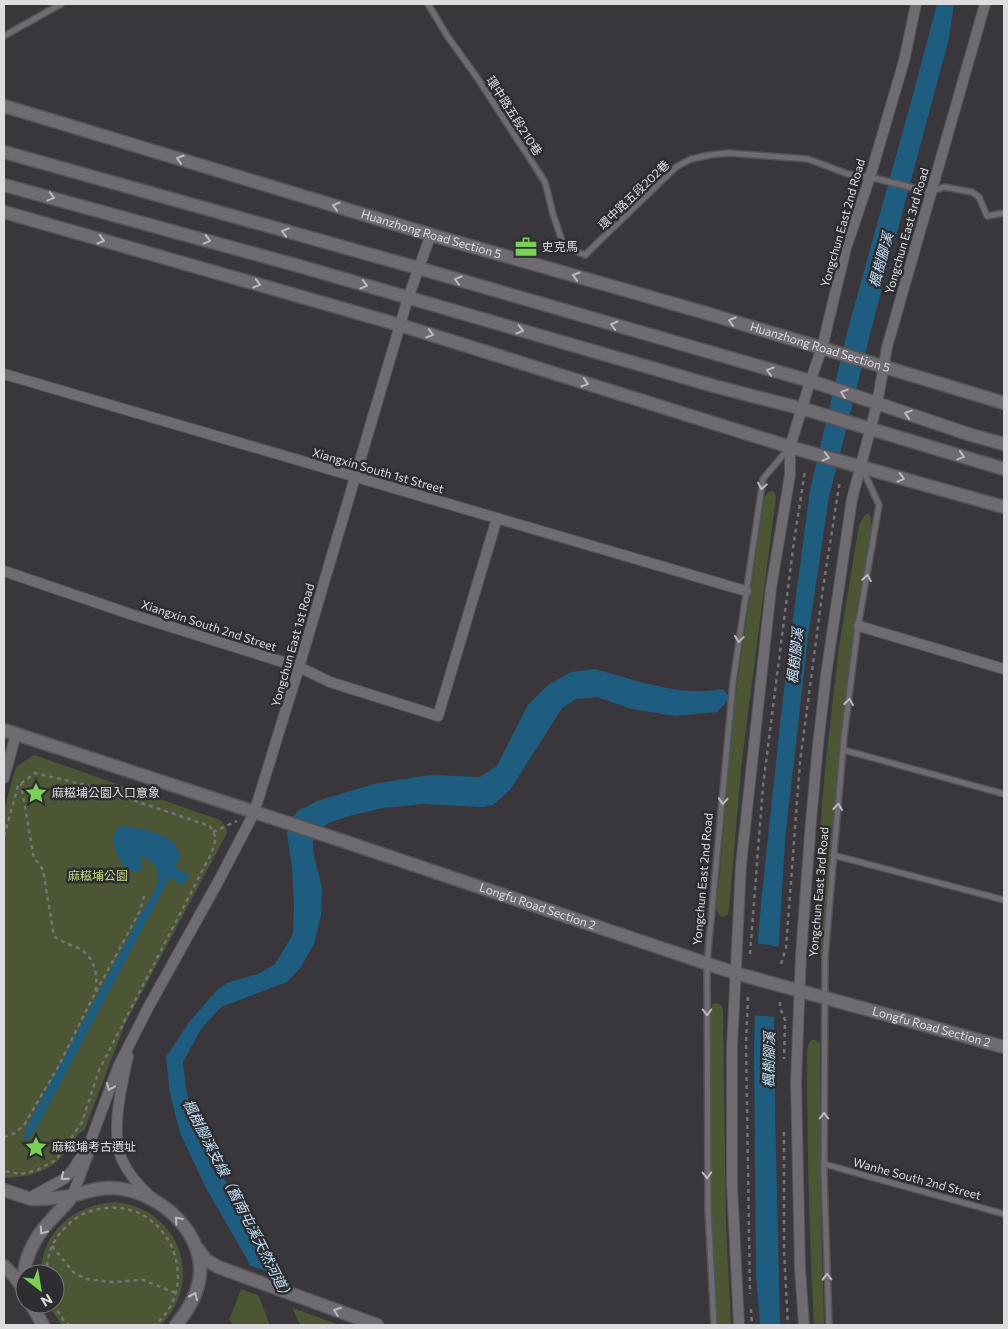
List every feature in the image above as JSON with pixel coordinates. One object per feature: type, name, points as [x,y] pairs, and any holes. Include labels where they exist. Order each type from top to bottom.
[{"type":"street","name":"Yongchun East 2nd Road","points":[[739,1325],[732,1175],[732,1047],[735,973],[750,771],[771,588],[794,448],[813,383],[826,350],[846,248],[870,176],[904,61],[916,4]]},
{"type":"street","name":"Yongchun East 3rd Road","points":[[804,1325],[800,1268],[796,1082],[801,955],[818,745],[838,587],[858,466],[882,367],[984,4]]},
{"type":"street","name":"Huanzhong Road Section 5","points":[[4,107],[1004,404]]},
{"type":"street","points":[[4,152],[418,268],[813,383],[1004,444]]},
{"type":"street","points":[[4,184],[299,266],[714,386],[806,410],[1004,470]]},
{"type":"street","points":[[4,212],[400,325],[794,448],[1004,507]]},
{"type":"street","name":"Yongchun East 1st Road","points":[[72,1196],[118,1066],[254,813],[408,298],[431,234]]},
{"type":"street","name":"Xiangxin South 1st Street","points":[[4,374],[746,591]]},
{"type":"street","name":"Xiangxin South 2nd Street","points":[[4,571],[130,614],[299,667],[330,682],[438,716],[497,518]]},
{"type":"street","points":[[859,626],[1004,669]]},
{"type":"street","points":[[4,730],[254,813]]},
{"type":"street","points":[[4,778],[16,734]]},
{"type":"street","name":"Longfu Road Section 2","points":[[254,813],[340,840],[735,973],[1004,1047]]},
{"type":"street","name":"Yongchun East 1st Road","points":[[130,1042],[121,1094],[118,1127],[119,1145],[122,1159],[130,1174],[137,1184],[152,1198]]},
{"type":"street","points":[[29,1198],[64,1179],[72,1171],[89,1145]]},
{"type":"street","points":[[4,1190],[29,1198],[44,1199],[72,1196],[104,1188],[136,1191],[152,1198],[167,1209],[180,1222],[206,1260],[218,1267],[377,1325]]},
{"type":"street","points":[[26,1264],[32,1247],[50,1220],[65,1207],[72,1196]]},
{"type":"street","points":[[176,1325],[188,1307],[199,1282],[199,1256],[192,1240]]},
{"type":"street","points":[[4,1266],[15,1277]]},
{"type":"street","points":[[37,1314],[43,1325]]},
{"type":"lane","points":[[4,36],[61,4]]},
{"type":"lane","name":"環中路五段210巷","points":[[428,4],[545,182],[564,247]]},
{"type":"lane","name":"環中路五段202巷","points":[[564,247],[585,255],[676,167],[692,159],[728,153],[808,160],[848,174],[870,176]]},
{"type":"lane","points":[[870,176],[930,192],[944,187],[972,192],[978,197],[987,216],[1004,214]]},
{"type":"lane","name":"Yongchun East 2nd Road","points":[[714,1325],[708,1209],[707,964],[718,859],[732,682],[763,479],[794,448]]},
{"type":"lane","name":"Yongchun East 3rd Road","points":[[829,1325],[824,1164],[825,957],[844,750],[859,626],[879,505],[858,466]]},
{"type":"lane","points":[[844,750],[1004,794]]},
{"type":"lane","points":[[833,855],[1004,900]]},
{"type":"lane","name":"Wanhe South 2nd Street","points":[[824,1164],[1004,1214]]},
{"type":"path","points":[[750,954],[764,786],[794,541],[805,471]]},
{"type":"path","points":[[4,836],[18,786],[35,772],[94,787],[210,826],[216,838],[212,852],[99,1070],[82,1122],[56,1160],[37,1170],[20,1174],[4,1171]]},
{"type":"path","points":[[21,784],[34,859],[42,870],[54,936],[60,942],[80,949],[88,955],[97,970],[96,993]]},
{"type":"path","points":[[213,832],[254,813]]},
{"type":"path","points":[[4,1137],[15,1133],[24,1125],[58,1067],[140,911],[144,896]]},
{"type":"path","points":[[748,997],[746,1043],[750,1295]]},
{"type":"path","points":[[780,1002],[784,1020],[784,1066]]},
{"type":"path","points":[[784,1130],[784,1252],[788,1325]]},
{"type":"path","points":[[48,1264],[52,1246],[65,1227],[74,1219],[86,1213],[98,1209],[111,1208],[136,1212],[151,1220],[163,1232],[173,1249],[178,1280],[176,1293],[166,1313],[155,1325]]},
{"type":"path","points":[[52,1246],[73,1272],[86,1279],[112,1282],[143,1280],[176,1293]]},
{"type":"path","points":[[750,1305],[752,1325]]},
{"type":"path","points":[[59,1314],[69,1325]]},
{"type":"green space","points":[[772,491],[776,497],[742,760],[729,909],[728,914],[724,917],[720,916],[716,908],[734,706],[764,498],[768,492]]},
{"type":"green space","points":[[866,514],[869,514],[871,521],[870,544],[857,607],[847,693],[823,950],[821,953],[816,954],[811,949],[825,769],[839,647],[859,525]]},
{"type":"green space","name":"麻糍埔公園","points":[[34,755],[220,820],[226,827],[227,833],[125,1024],[84,1131],[79,1133],[65,1153],[50,1167],[31,1175],[7,1178],[4,1177],[4,809],[16,767]]},
{"type":"green space","points":[[718,1003],[722,1006],[723,1010],[726,1225],[731,1325],[717,1325],[711,1216],[711,1111],[708,1073],[710,1012],[713,1004]]},
{"type":"green space","points":[[811,1040],[820,1043],[820,1174],[824,1325],[814,1325],[812,1291],[807,1085],[807,1051]]},
{"type":"green space","points":[[115,1202],[137,1207],[155,1217],[169,1231],[178,1248],[183,1267],[182,1287],[175,1307],[161,1325],[62,1325],[54,1314],[65,1314],[65,1264],[42,1264],[47,1245],[63,1223],[87,1208]]},
{"type":"green space","points":[[241,1289],[339,1325],[234,1325],[229,1320]]},
{"type":"water","name":"楓樹腳溪","points":[[937,4],[954,4],[949,38],[876,311],[829,497],[808,637],[785,840],[774,1027],[780,1325],[760,1325],[756,1273],[754,1047],[757,951],[784,689],[810,490],[848,329]]},
{"type":"water","points":[[594,669],[674,689],[706,691],[723,689],[730,698],[717,712],[675,716],[632,709],[597,697],[576,699],[562,708],[510,790],[493,805],[483,807],[423,804],[383,808],[331,822],[318,830],[313,841],[313,851],[322,888],[321,915],[314,944],[301,967],[287,982],[221,1007],[201,1029],[183,1062],[186,1089],[193,1120],[210,1155],[257,1234],[298,1325],[272,1325],[247,1259],[206,1188],[180,1133],[170,1093],[166,1057],[190,1021],[217,990],[227,983],[258,974],[275,964],[293,934],[292,869],[287,833],[291,819],[298,811],[317,801],[374,784],[430,775],[480,777],[497,766],[528,705],[547,686],[571,672]]},
{"type":"water","points":[[121,826],[145,830],[171,841],[176,846],[179,854],[175,867],[189,875],[183,886],[170,877],[36,1129],[26,1141],[23,1140],[27,1126],[152,895],[158,880],[158,873],[150,860],[140,856],[141,867],[139,872],[127,868],[122,863],[114,843],[115,830]]},
{"type":"pier","points":[[755,943],[782,947],[777,1017],[753,1015]]},
{"type":"pier","points":[[246,1264],[278,1275],[300,1325],[270,1325]]},
{"type":"place","name":"史克馬","points":[[526,247]]},
{"type":"place","name":"麻糍埔公園入口意象","points":[[36,793]]},
{"type":"place","name":"麻糍埔考古遺址","points":[[36,1147]]},
{"type":"water label","name":"楓樹腳溪支線（舊南屯溪天然河道）","points":[[238,1200]]}]
